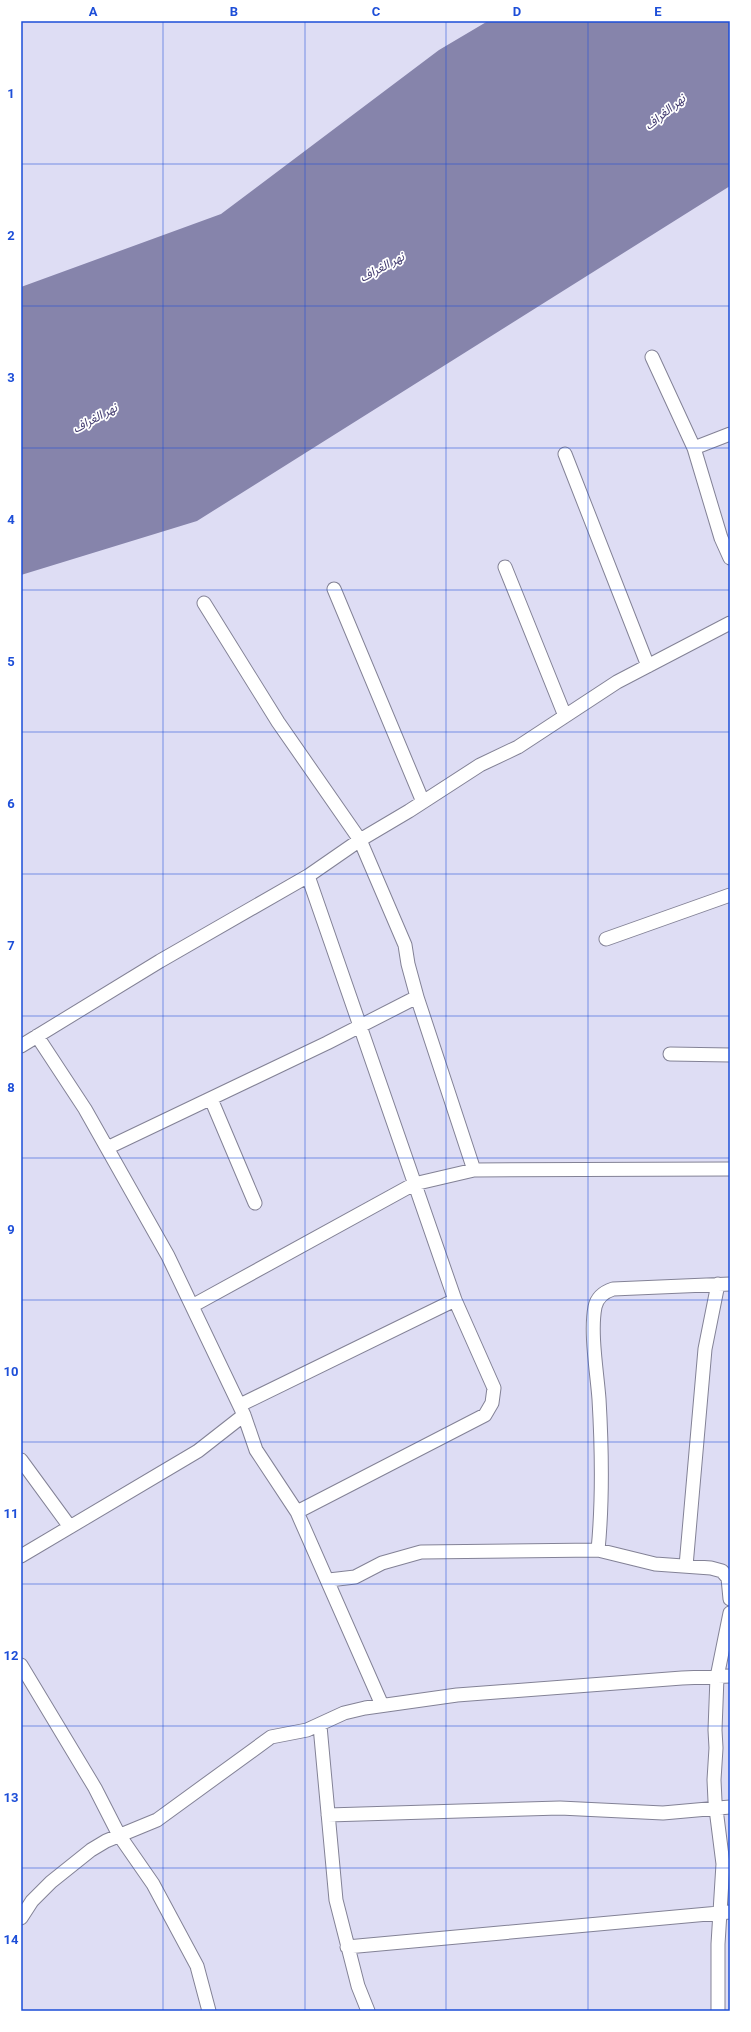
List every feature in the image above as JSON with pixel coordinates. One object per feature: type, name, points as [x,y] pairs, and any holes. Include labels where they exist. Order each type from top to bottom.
[{"type":"street","points":[[652,357],[694,448],[721,538],[730,558]]},
{"type":"street","points":[[694,448],[730,434]]},
{"type":"street","points":[[565,454],[648,666]]},
{"type":"street","points":[[505,567],[565,716]]},
{"type":"street","points":[[334,590],[423,802]]},
{"type":"street","points":[[204,603],[278,722],[360,840],[405,945],[408,964],[417,997],[474,1170]]},
{"type":"street","points":[[21,1046],[160,961],[308,876],[360,840],[480,766],[518,746],[617,682],[730,623]]},
{"type":"street","points":[[297,1512],[485,1415],[492,1403],[494,1388],[455,1300],[308,876]]},
{"type":"street","points":[[606,939],[730,895]]},
{"type":"street","points":[[107,1148],[360,1027],[417,997]]},
{"type":"street","points":[[37,1036],[68,1081],[168,1256],[242,1410],[256,1450],[297,1512],[329,1580],[382,1705]]},
{"type":"street","points":[[670,1054],[730,1055]]},
{"type":"street","points":[[211,1099],[255,1203]]},
{"type":"street","points":[[192,1306],[414,1184],[474,1170],[730,1169]]},
{"type":"street","points":[[598,1550],[603,1467],[595,1336],[595,1308],[597,1301],[606,1291],[613,1289],[724,1284],[705,1349],[686,1566]]},
{"type":"street","points":[[21,1556],[198,1451],[242,1410],[455,1300]]},
{"type":"street","points":[[21,1460],[70,1527]]},
{"type":"street","points":[[329,1580],[355,1577],[382,1563],[421,1552],[598,1550],[655,1564],[686,1566],[722,1571],[728,1578],[730,1599]]},
{"type":"street","points":[[718,2011],[725,1912],[723,1864],[714,1780],[730,1613]]},
{"type":"street","points":[[21,1664],[95,1788],[119,1835],[153,1884],[197,1966],[209,2011]]},
{"type":"street","points":[[21,1918],[32,1902],[51,1882],[90,1850],[119,1835],[157,1820],[271,1737],[320,1726],[344,1713],[382,1705],[465,1694],[724,1677]]},
{"type":"street","points":[[320,1726],[336,1900],[358,1986],[368,2011]]},
{"type":"street","points":[[328,1815],[408,1814],[539,1808],[588,1808],[662,1813],[730,1807]]},
{"type":"street","points":[[347,1947],[725,1912]]},
{"type":"water","name":"نهر الغراف","points":[[488,21],[730,21],[730,186],[197,521],[21,575],[21,287],[221,214],[439,50]]}]
